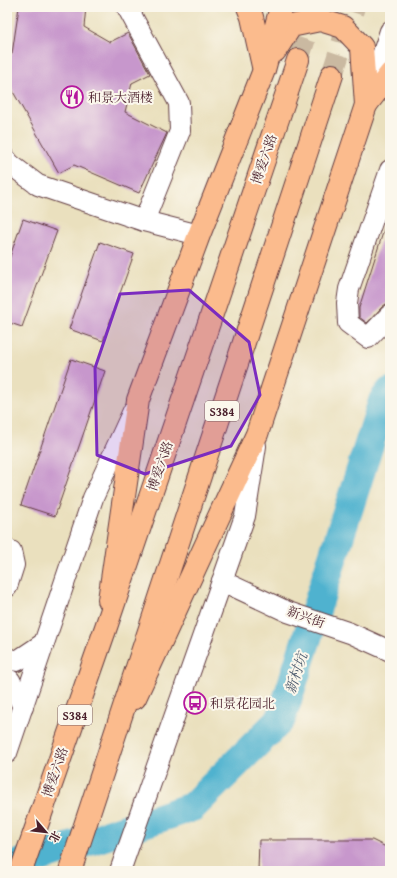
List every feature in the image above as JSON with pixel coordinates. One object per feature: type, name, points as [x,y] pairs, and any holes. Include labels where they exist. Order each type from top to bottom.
[{"type":"main road","points":[[248,7],[252,17],[264,70]]},
{"type":"main road","points":[[106,627],[138,400],[199,235],[264,70],[281,7]]},
{"type":"main road","points":[[264,70],[291,26],[320,20],[343,27],[362,47],[366,105]]},
{"type":"main road","name":"博爱六路","points":[[21,871],[106,627],[298,60]]},
{"type":"main road","name":"S384","points":[[70,871],[112,748],[332,74]]},
{"type":"main road","points":[[112,748],[257,434],[366,105],[390,74]]},
{"type":"street","points":[[127,7],[179,103],[180,131],[144,220]]},
{"type":"street","points":[[366,105],[390,31]]},
{"type":"street","points":[[7,160],[38,186],[144,220],[199,235]]},
{"type":"street","points":[[390,170],[349,289],[347,303],[348,323],[368,338],[390,315]]},
{"type":"street","points":[[7,753],[94,498],[138,400]]},
{"type":"street","points":[[120,871],[245,516],[257,434]]},
{"type":"street","points":[[7,549],[12,550],[14,566],[7,587]]},
{"type":"street","name":"新兴街","points":[[222,581],[288,612],[350,633],[390,651]]},
{"type":"street","points":[[7,658],[17,661],[44,643]]},
{"type":"street","points":[[7,679],[10,680],[23,707]]},
{"type":"highlighted area","points":[[189,290],[249,342],[260,395],[231,446],[145,474],[97,455],[95,368],[120,294]]},
{"type":"building","name":"和景大酒楼","points":[[19,7],[86,7],[84,27],[110,42],[128,33],[150,74],[132,83],[125,112],[167,133],[139,193],[74,165],[59,173],[7,81],[7,58],[12,54]]},
{"type":"building","points":[[23,219],[57,231],[22,327],[7,322],[7,265]]},
{"type":"building","points":[[387,220],[390,221],[390,304],[386,304],[382,307],[367,323],[359,317],[359,308]]},
{"type":"building","points":[[100,242],[134,254],[103,341],[69,329]]},
{"type":"building","points":[[71,359],[105,371],[55,516],[21,505]]},
{"type":"building","points":[[259,840],[372,840],[390,849],[390,871],[258,871]]},
{"type":"waterway","name":"新村坑","points":[[7,868],[192,807],[281,719],[383,401],[390,392]]},
{"type":"tunnel","points":[[298,60],[315,7]]},
{"type":"tunnel","points":[[332,75],[354,7]]},
{"type":"place","name":"和景大酒楼","points":[[72,97]]},
{"type":"place","name":"和景花园北","points":[[195,703]]}]
